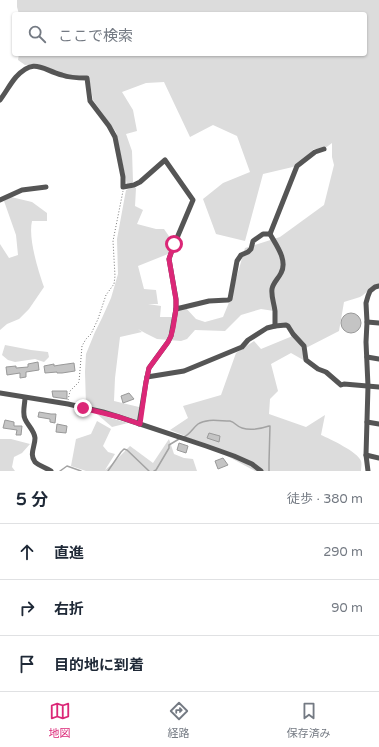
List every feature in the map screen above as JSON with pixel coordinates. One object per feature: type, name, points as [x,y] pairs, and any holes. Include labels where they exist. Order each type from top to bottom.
[{"type":"street","points":[[0,100],[16,77],[32,66],[43,67],[56,74],[86,78],[90,101],[109,126],[115,137],[123,177],[123,187],[140,182],[165,160],[193,200],[169,259],[176,300],[176,309],[171,336],[149,368],[140,424]]},
{"type":"street","points":[[275,326],[275,311],[272,289],[284,267],[284,261],[270,234],[297,166],[315,152],[324,149]]},
{"type":"street","points":[[0,200],[22,190],[46,188]]},
{"type":"street","points":[[176,309],[209,301],[230,299],[237,261],[241,255],[248,252],[253,241],[259,236],[263,234],[270,234]]},
{"type":"street","points":[[368,471],[366,455],[368,386],[366,303],[370,291],[379,286]]},
{"type":"street","points":[[367,322],[379,323]]},
{"type":"street","points":[[147,377],[184,371],[242,347],[248,340],[267,328],[286,325],[304,346],[306,360],[318,369],[326,372],[341,385],[379,387]]},
{"type":"street","points":[[367,358],[379,359]]},
{"type":"street","points":[[0,393],[68,404],[103,412],[234,456],[252,464],[261,471]]},
{"type":"street","points":[[25,398],[24,417],[34,432],[35,439],[32,455],[36,463],[51,471]]},
{"type":"street","points":[[367,422],[379,424]]},
{"type":"street","points":[[366,455],[379,458]]},
{"type":"path","points":[[68,404],[70,391],[79,382],[82,346],[91,334],[106,296],[114,284],[115,266],[113,241],[121,206],[123,187]]},
{"type":"shaded area","points":[[17,0],[379,0],[379,284],[360,297],[344,302],[339,331],[302,350],[305,361],[291,353],[271,364],[278,391],[270,399],[269,414],[306,427],[325,415],[321,435],[343,446],[359,457],[361,461],[361,471],[255,471],[201,442],[170,430],[188,418],[183,406],[221,395],[236,353],[254,341],[261,349],[295,335],[288,324],[277,324],[274,311],[261,309],[241,315],[225,331],[195,330],[187,339],[181,341],[157,339],[138,329],[142,332],[120,337],[114,401],[139,407],[138,421],[86,405],[86,354],[111,298],[118,274],[117,239],[126,190],[136,188],[135,206],[143,210],[137,224],[156,229],[164,229],[173,242],[168,254],[138,266],[144,289],[156,290],[158,304],[148,304],[161,306],[160,317],[172,317],[174,304],[185,307],[196,319],[205,322],[223,317],[230,300],[245,248],[280,237],[324,205],[334,165],[332,157],[332,143],[324,149],[314,149],[297,166],[263,174],[245,241],[216,234],[203,199],[223,183],[250,172],[237,136],[213,125],[190,137],[164,82],[146,83],[122,92],[133,110],[137,131],[126,134],[132,151],[133,182],[127,185],[116,132],[93,100],[89,78],[65,74],[35,64],[25,65],[18,60],[19,56],[367,56],[367,12],[18,12]]},
{"type":"shaded area","points":[[11,197],[32,202],[47,213],[47,221],[32,221],[31,228],[32,245],[44,287],[29,309],[19,319],[7,324],[0,330],[0,244],[9,258],[18,255],[16,235],[4,201]]},
{"type":"shaded area","points":[[5,345],[48,352],[49,357],[44,362],[35,359],[15,362],[8,360],[2,355]]},
{"type":"shaded area","points":[[97,414],[128,423],[112,427]]},
{"type":"shaded area","points":[[97,421],[111,429],[103,446],[108,452],[115,454],[105,470],[130,446],[153,463],[169,439],[174,454],[184,458],[193,459],[197,471],[86,471],[71,466],[76,439],[91,434]]},
{"type":"shaded area","points":[[0,439],[11,439],[30,444],[22,453],[14,457],[12,467],[15,471],[0,471]]},
{"type":"building","points":[[351,313],[358,316],[361,323],[358,330],[351,333],[344,330],[341,323],[344,316]]},
{"type":"building","points":[[38,362],[39,370],[26,372],[26,377],[20,378],[20,373],[7,375],[6,367],[28,367],[28,364]]},
{"type":"building","points":[[74,363],[75,371],[45,373],[44,366]]},
{"type":"building","points":[[52,391],[67,391],[67,399],[53,397]]},
{"type":"building","points":[[129,393],[134,399],[123,403],[121,396]]},
{"type":"building","points":[[39,412],[56,414],[55,423],[50,422],[50,419],[38,417]]},
{"type":"building","points":[[5,420],[14,422],[14,426],[22,426],[21,435],[16,435],[17,430],[3,428]]},
{"type":"building","points":[[57,424],[67,426],[66,433],[56,432]]},
{"type":"building","points":[[209,433],[220,436],[219,442],[207,438]]},
{"type":"building","points":[[179,443],[188,446],[186,453],[177,450]]},
{"type":"building","points":[[223,458],[228,465],[218,469],[215,461]]},
{"type":"waterway","points":[[184,437],[198,424],[209,420],[230,421],[240,427],[249,429],[259,429],[270,426],[269,471]]},
{"type":"waterway","points":[[154,471],[169,448],[169,445],[179,439]]},
{"type":"waterway","points":[[108,471],[124,449],[127,450],[149,471]]},
{"type":"waterway","points":[[60,471],[67,466],[81,471]]},
{"type":"route","points":[[83,408],[103,412],[140,424],[149,368],[168,342],[173,328],[176,300],[169,259],[174,244]]}]
